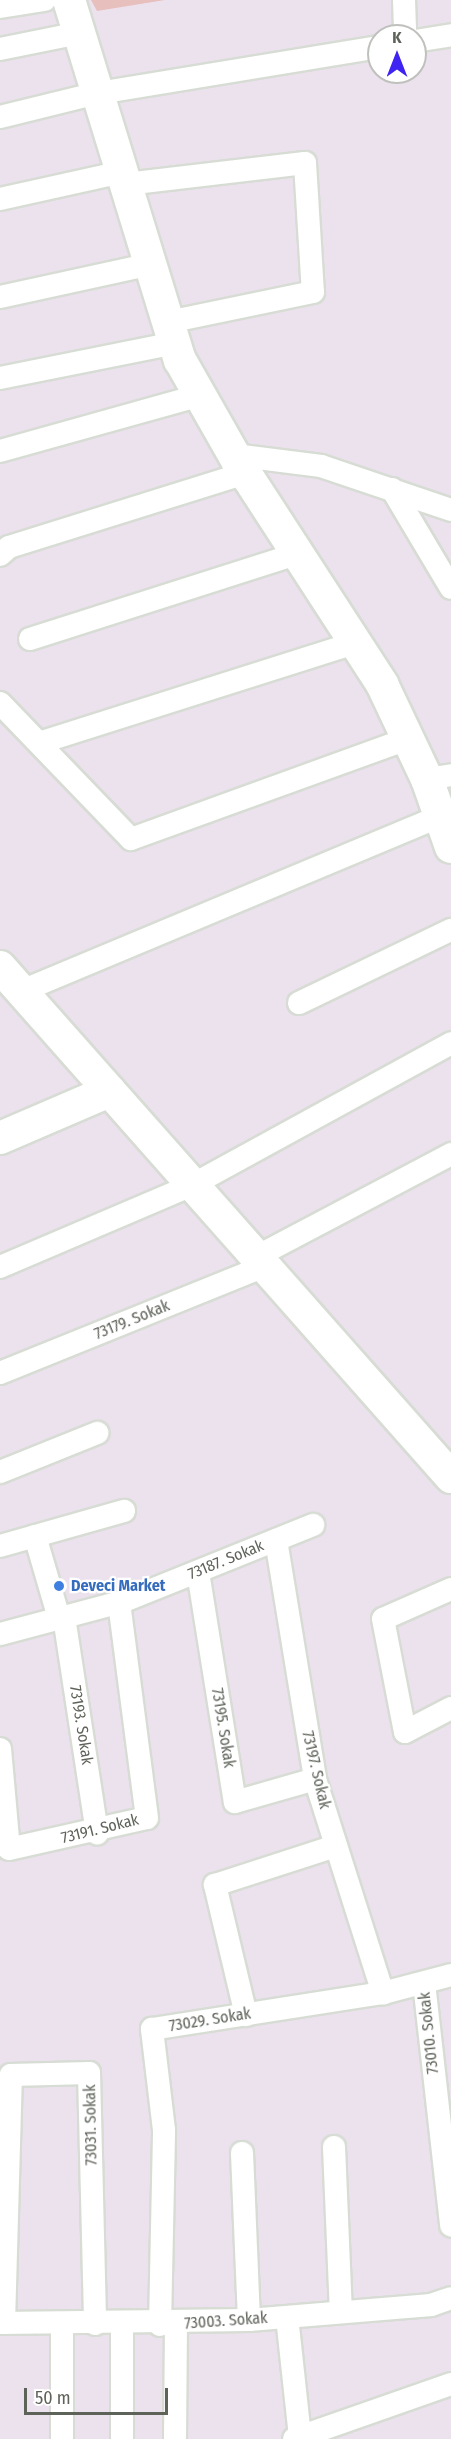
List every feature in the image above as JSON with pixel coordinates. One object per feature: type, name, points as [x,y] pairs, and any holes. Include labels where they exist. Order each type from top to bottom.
[{"type":"main road","points":[[69,0],[172,333],[200,395],[240,464],[355,643],[408,739],[439,777],[441,816],[451,847]]},
{"type":"main road","points":[[0,967],[451,1477]]},
{"type":"main road","points":[[0,1138],[109,1091]]},
{"type":"street","points":[[0,7],[44,0]]},
{"type":"street","points":[[404,0],[405,24]]},
{"type":"street","points":[[0,49],[79,33]]},
{"type":"street","points":[[427,39],[451,35]]},
{"type":"street","points":[[0,117],[98,93],[367,49]]},
{"type":"street","points":[[0,200],[124,178],[305,163],[314,292],[172,333],[0,378]]},
{"type":"street","points":[[0,297],[151,264]]},
{"type":"street","points":[[0,451],[200,395]]},
{"type":"street","points":[[0,555],[9,547],[240,464],[321,466],[451,510]]},
{"type":"street","points":[[392,489],[451,588]]},
{"type":"street","points":[[30,639],[297,554]]},
{"type":"street","points":[[39,743],[355,643]]},
{"type":"street","points":[[0,703],[130,839],[408,739]]},
{"type":"street","points":[[22,991],[441,816]]},
{"type":"street","points":[[299,1003],[451,930]]},
{"type":"street","points":[[0,1267],[192,1185],[451,1043]]},
{"type":"street","name":"73179. Sokak","points":[[0,1373],[260,1262],[451,1154]]},
{"type":"street","points":[[0,1472],[97,1433]]},
{"type":"street","points":[[0,1546],[124,1511]]},
{"type":"street","name":"73187. Sokak","points":[[0,1634],[119,1603],[314,1526]]},
{"type":"street","name":"73193. Sokak","points":[[35,1536],[62,1618],[97,1833]]},
{"type":"street","name":"73197. Sokak","points":[[276,1540],[315,1779],[383,1993]]},
{"type":"street","name":"73195. Sokak","points":[[198,1572],[235,1802],[315,1779]]},
{"type":"street","points":[[451,1589],[383,1619],[405,1732],[451,1708]]},
{"type":"street","name":"73191. Sokak","points":[[0,1749],[9,1849],[97,1833],[147,1818],[119,1603]]},
{"type":"street","points":[[246,2015],[215,1885],[336,1846]]},
{"type":"street","name":"73029. Sokak","points":[[168,2324],[164,2130],[152,2030],[383,1993],[451,1975]]},
{"type":"street","name":"73010. Sokak","points":[[424,1983],[445,2114],[451,2225]]},
{"type":"street","name":"73031. Sokak","points":[[2,2323],[11,2075],[89,2073],[95,2324]]},
{"type":"street","points":[[334,2147],[341,2312]]},
{"type":"street","points":[[242,2154],[249,2320]]},
{"type":"street","name":"73003. Sokak","points":[[2,2323],[168,2324],[249,2320],[431,2305],[451,2298]]},
{"type":"street","points":[[287,2317],[297,2438],[451,2384]]},
{"type":"street","points":[[62,2324],[62,2439]]},
{"type":"street","points":[[122,2324],[122,2438]]},
{"type":"street","points":[[168,2324],[175,2439]]},
{"type":"shaded area","points":[[91,0],[165,0],[97,11]]},
{"type":"place","name":"Deveci Market","points":[[59,1586]]}]
